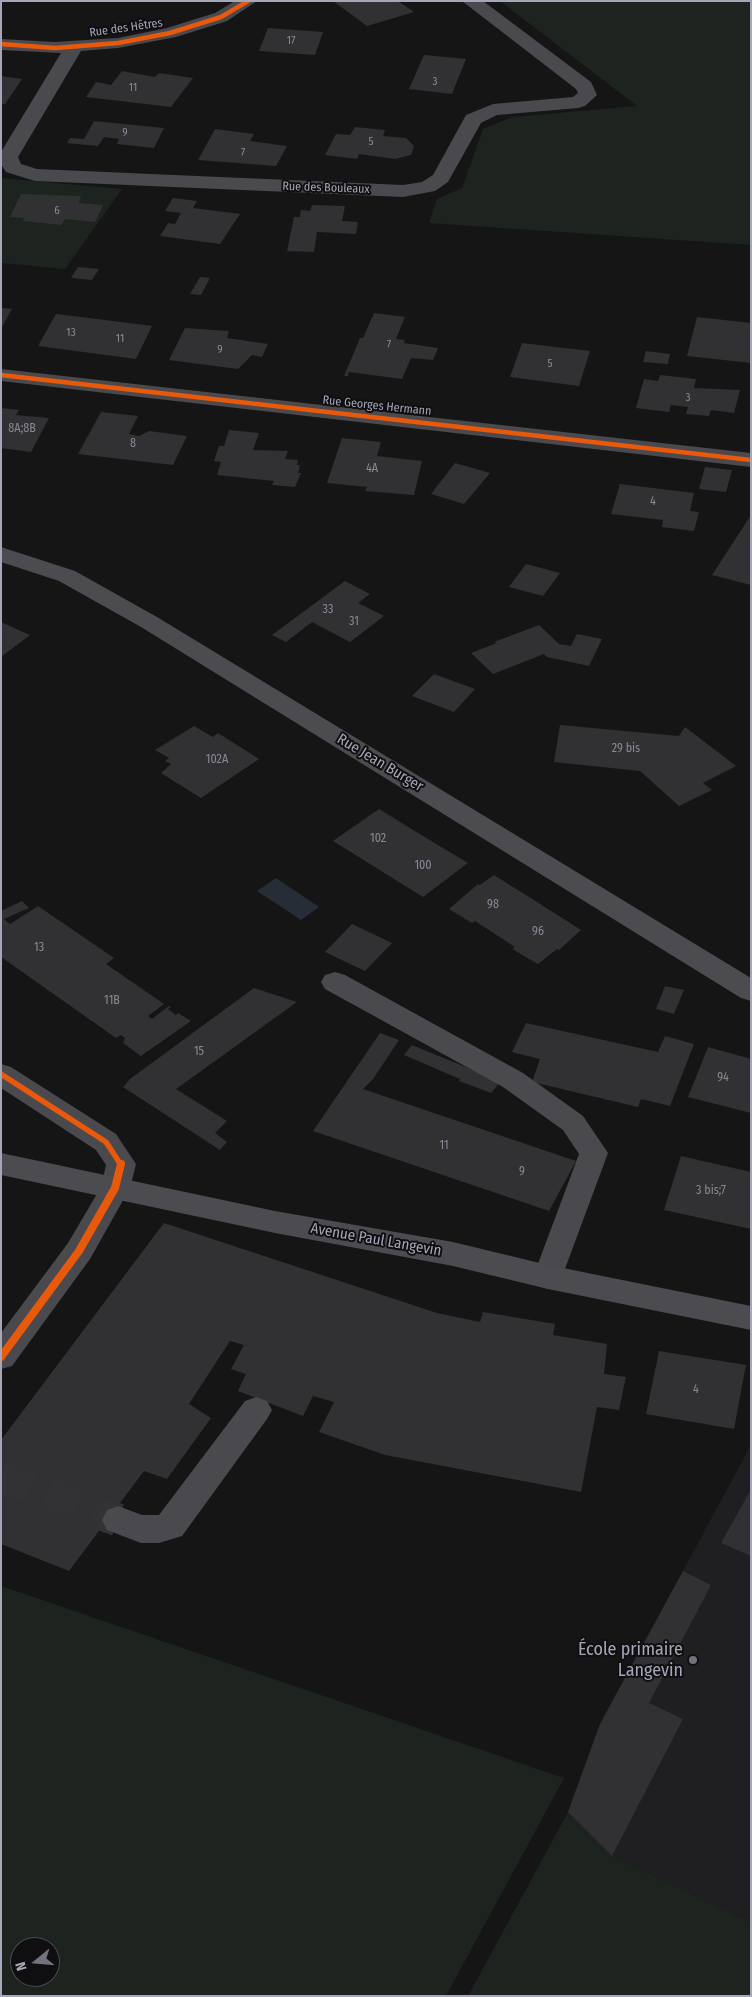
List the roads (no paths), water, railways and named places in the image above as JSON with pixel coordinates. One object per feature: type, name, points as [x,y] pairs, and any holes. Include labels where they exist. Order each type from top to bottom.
[{"type":"main road","name":"Rue Jean Burger","points":[[1,554],[67,576],[149,622],[751,991]]},
{"type":"main road","name":"Avenue Paul Langevin","points":[[1,1164],[275,1222],[452,1254],[548,1277],[751,1318]]},
{"type":"street","name":"Rue des Hêtres","points":[[1,44],[74,47],[118,43],[170,34],[221,17],[248,1]]},
{"type":"street","name":"Rue des Bouleaux","points":[[74,47],[8,157],[13,168],[35,175],[403,191],[428,187],[442,178],[473,119],[493,110],[578,102],[588,95],[584,86],[471,1]]},
{"type":"street","name":"Rue Georges Hermann","points":[[1,375],[751,460]]},
{"type":"street","points":[[334,982],[513,1080],[573,1123],[594,1154],[548,1277]]},
{"type":"street","points":[[1,1074],[106,1142],[121,1164],[114,1188],[79,1251],[1,1357]]},
{"type":"street","points":[[118,1520],[141,1529],[159,1530],[170,1526],[256,1410]]},
{"type":"tunnel","points":[[1,1476],[118,1520]]},
{"type":"place","name":"École primaire Langevin","points":[[693,1660]]}]
